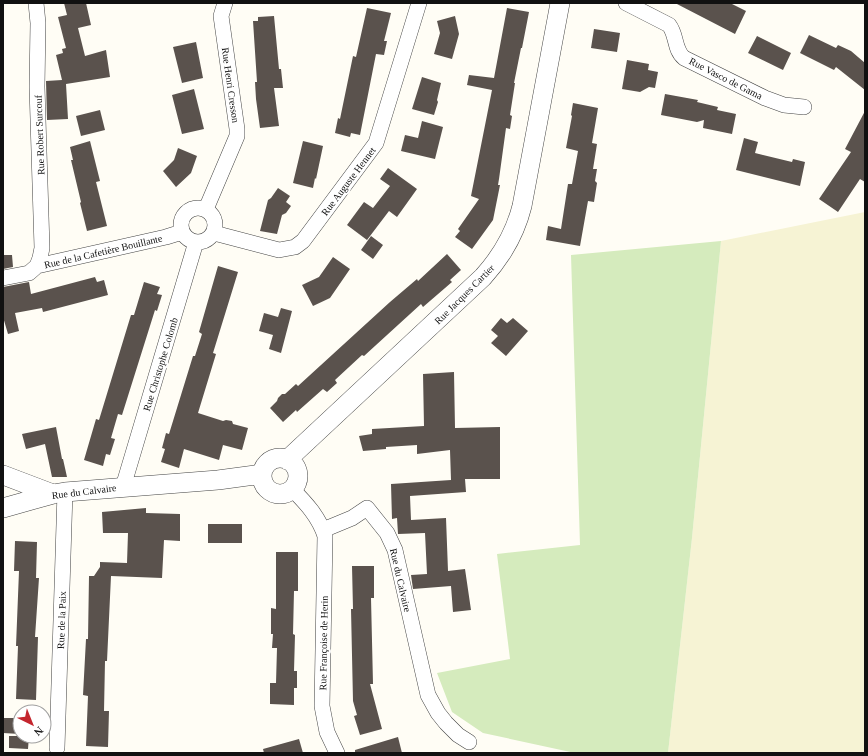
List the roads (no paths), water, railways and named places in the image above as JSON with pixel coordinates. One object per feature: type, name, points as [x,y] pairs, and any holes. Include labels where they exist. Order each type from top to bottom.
[{"type":"street","name":"Rue Robert Surcouf","points":[[36,3],[38,23],[37,87],[42,248],[37,266]]},
{"type":"street","name":"Rue Henri Cresson","points":[[206,209],[237,136],[221,16],[225,3]]},
{"type":"street","name":"Rue Auguste Hennet","points":[[214,233],[278,250],[295,247],[302,241],[376,142],[419,3]]},
{"type":"street","name":"Rue Jacques Cartier","points":[[287,460],[483,277],[504,250],[515,228],[522,206],[560,3]]},
{"type":"street","name":"Rue Vasco de Gama","points":[[626,3],[669,26],[673,31],[679,52],[684,58],[765,98],[784,105],[804,107]]},
{"type":"street","points":[[195,208],[206,209],[213,215],[215,222],[214,233],[206,240],[196,242],[188,238],[182,232],[181,221],[187,211],[195,208]]},
{"type":"street","name":"Rue de la Cafetière Bouillante","points":[[3,278],[28,272],[37,266],[182,232]]},
{"type":"street","name":"Rue Christophe Colomb","points":[[123,487],[196,242]]},
{"type":"street","points":[[282,458],[287,460],[296,468],[297,479],[292,489],[282,494],[272,492],[264,485],[262,474],[263,469],[271,460],[282,458]]},
{"type":"street","name":"Rue du Calvaire","points":[[3,508],[59,493],[209,481],[262,474]]},
{"type":"street","points":[[3,475],[59,493]]},
{"type":"street","points":[[292,489],[313,512],[323,530]]},
{"type":"street","name":"Rue de la Paix","points":[[57,748],[59,493]]},
{"type":"street","name":"Rue du Calvaire","points":[[323,530],[352,518],[367,508],[381,524],[391,541],[397,558],[419,662],[428,695],[438,713],[446,723],[458,735],[470,742]]},
{"type":"street","name":"Rue Françoise de Herin","points":[[323,530],[326,544],[322,706],[327,732],[337,753]]}]
